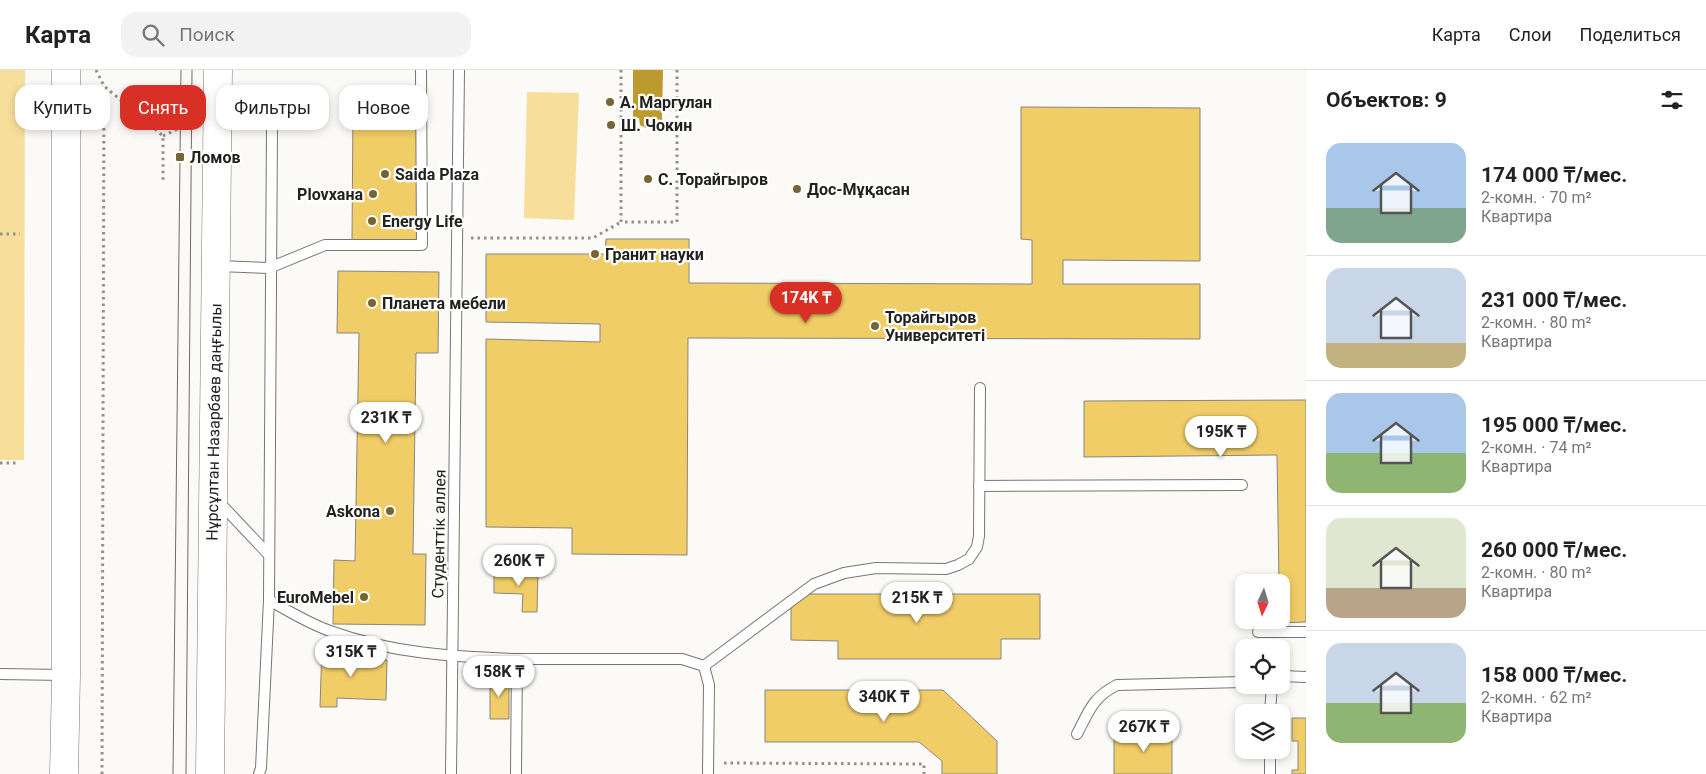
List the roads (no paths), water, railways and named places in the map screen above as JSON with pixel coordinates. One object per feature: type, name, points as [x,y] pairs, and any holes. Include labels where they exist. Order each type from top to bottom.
[{"type":"main road","points":[[64,774],[66,676],[66,70]]},
{"type":"main road","name":"Нұрсұлтан Назарбаев даңғылы","points":[[210,774],[218,70]]},
{"type":"lane","points":[[217,266],[270,268],[324,245],[422,245],[421,70]]},
{"type":"lane","name":"Студенттік аллея","points":[[450,774],[453,657],[459,70]]},
{"type":"lane","points":[[259,774],[261,768],[269,600],[272,130]]},
{"type":"lane","points":[[704,666],[814,584],[844,573],[876,568],[946,568],[958,565],[969,559],[976,547],[979,536],[980,388]]},
{"type":"lane","points":[[979,486],[1242,485]]},
{"type":"lane","points":[[212,496],[269,554]]},
{"type":"lane","points":[[269,600],[330,631],[380,645],[453,657],[682,659],[704,666]]},
{"type":"lane","points":[[1258,632],[1306,632]]},
{"type":"lane","points":[[516,774],[517,659]]},
{"type":"lane","points":[[704,666],[709,685],[708,774]]},
{"type":"lane","points":[[0,674],[66,676]]},
{"type":"lane","points":[[1290,676],[1306,677]]},
{"type":"lane","points":[[1077,734],[1092,704],[1102,693],[1117,685],[1235,682]]},
{"type":"lane","points":[[1270,759],[1270,774]]},
{"type":"tram line","points":[[173,774],[181,70]]},
{"type":"tram line","points":[[186,774],[192,70]]},
{"type":"place","name":"А. Маргулан","points":[[610,102]]},
{"type":"place","name":"Ш. Чокин","points":[[611,125]]},
{"type":"place","name":"Ломов","points":[[180,157]]},
{"type":"place","name":"Saida Plaza","points":[[385,174]]},
{"type":"place","name":"С. Торайгыров","points":[[648,179]]},
{"type":"place","name":"Дос-Мұқасан","points":[[797,189]]},
{"type":"place","name":"Plovхана","points":[[373,194]]},
{"type":"place","name":"Energy Life","points":[[372,221]]},
{"type":"place","name":"Гранит науки","points":[[595,254]]},
{"type":"place","name":"Планета мебели","points":[[372,303]]},
{"type":"place","name":"Торайгыров Университеті","points":[[875,326]]},
{"type":"place","name":"Askona","points":[[390,511]]},
{"type":"place","name":"EuroMebel","points":[[364,597]]}]
